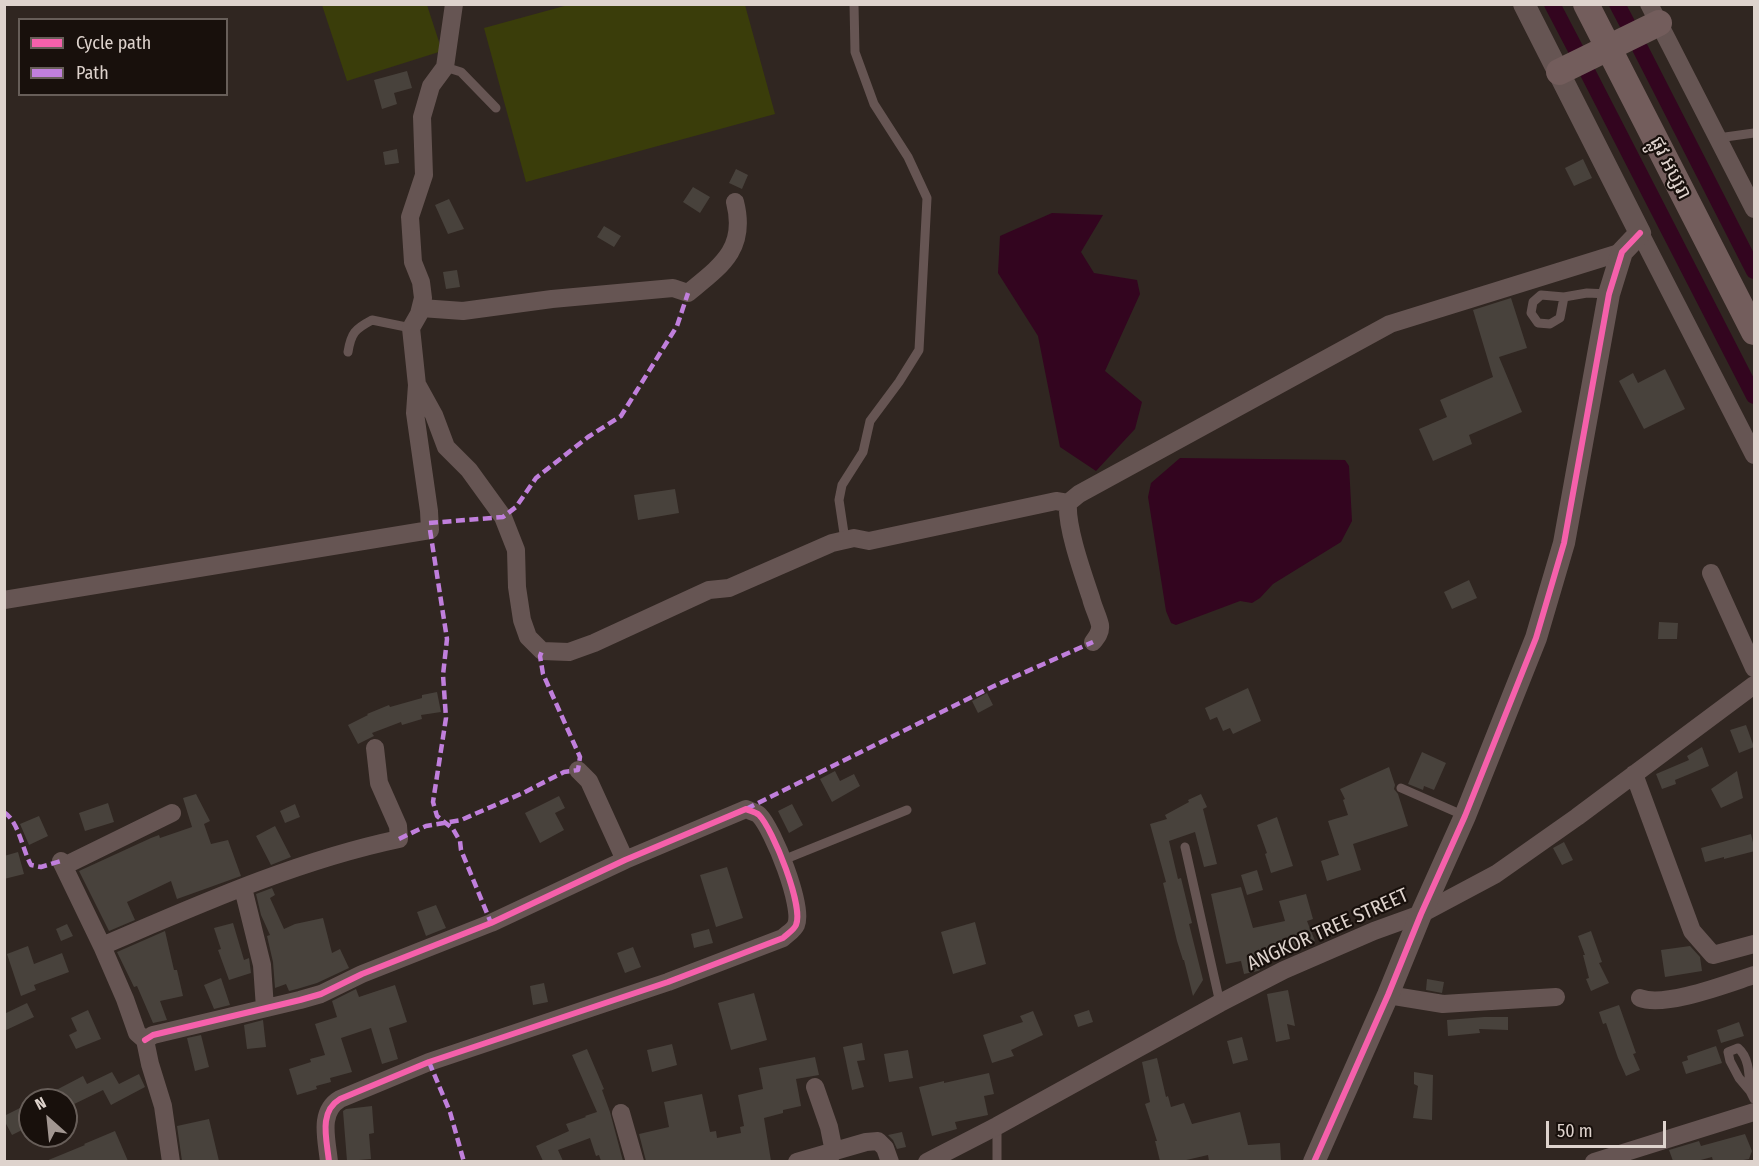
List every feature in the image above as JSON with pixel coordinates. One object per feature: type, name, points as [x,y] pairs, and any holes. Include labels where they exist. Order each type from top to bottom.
[{"type":"main road","name":"ផ្លូវ អប្សរា","points":[[1586,4],[1755,332]]},
{"type":"main road","points":[[1559,72],[1608,48],[1654,14]]},
{"type":"street","points":[[4,600],[430,530],[416,413],[417,385],[411,328],[421,308],[423,298],[421,282],[413,262],[410,217],[424,175],[422,117],[431,86],[445,67],[454,4]]},
{"type":"street","points":[[1524,4],[1755,455]]},
{"type":"street","points":[[1654,14],[1755,209]]},
{"type":"street","points":[[421,308],[463,311],[552,298],[673,288],[688,293],[717,270],[732,250],[740,224],[735,202]]},
{"type":"street","points":[[1314,1161],[1323,1145],[1465,816],[1536,638],[1564,543],[1609,294],[1622,252],[1640,233]]},
{"type":"street","points":[[1093,642],[1100,626],[1067,512],[1068,503],[1079,494],[1390,324],[1622,252]]},
{"type":"street","points":[[417,385],[434,416],[446,447],[469,470],[503,518],[516,550],[517,587],[522,620],[528,637],[542,651],[569,652],[594,643],[709,590],[729,588],[832,543],[854,538],[869,541],[1056,501],[1068,503]]},
{"type":"street","points":[[1711,573],[1755,668]]},
{"type":"street","name":"ANGKOR TREE STREET","points":[[927,1161],[997,1126],[1284,970],[1421,914],[1496,874],[1755,685]]},
{"type":"street","points":[[102,946],[243,888],[341,852],[399,839],[398,826],[379,783],[375,748]]},
{"type":"street","points":[[578,770],[589,781],[625,860]]},
{"type":"street","points":[[1634,774],[1692,931],[1713,955],[1755,944]]},
{"type":"street","points":[[146,1040],[153,1035],[321,993],[491,923],[625,860],[746,809],[758,814],[770,831],[783,860],[798,913],[796,926],[783,938],[668,982],[429,1062],[340,1099],[328,1110],[326,1120],[329,1161]]},
{"type":"street","points":[[171,1161],[163,1106],[150,1064],[146,1040],[137,1033],[102,946],[63,863],[172,813]]},
{"type":"street","points":[[243,888],[262,965],[266,1008]]},
{"type":"street","points":[[1640,998],[1653,1000],[1678,998],[1755,975]]},
{"type":"street","points":[[1388,995],[1443,1004],[1556,997]]},
{"type":"street","points":[[815,1087],[829,1127],[834,1152]]},
{"type":"street","points":[[1594,1161],[1624,1157],[1755,1112]]},
{"type":"street","points":[[621,1113],[635,1161]]},
{"type":"street","points":[[797,1161],[866,1142],[878,1141],[885,1148],[890,1161]]},
{"type":"lane","points":[[845,540],[839,500],[842,485],[862,452],[870,421],[919,350],[927,198],[908,158],[874,104],[855,52],[854,4]]},
{"type":"lane","points":[[445,67],[461,72],[496,108]]},
{"type":"lane","points":[[1718,138],[1755,133]]},
{"type":"lane","points":[[1564,297],[1587,293],[1609,294]]},
{"type":"lane","points":[[348,352],[350,338],[358,328],[372,320],[411,328]]},
{"type":"lane","points":[[1401,788],[1465,816]]},
{"type":"lane","points":[[783,860],[908,810]]},
{"type":"lane","points":[[1185,847],[1220,1003]]},
{"type":"lane","points":[[997,1126],[997,1161]]},
{"type":"shaded area","points":[[322,5],[427,5],[442,51],[347,81]]},
{"type":"shaded area","points":[[568,5],[745,5],[775,114],[526,182],[484,28]]},
{"type":"shaded area","points":[[1052,213],[1103,215],[1081,252],[1094,273],[1137,280],[1140,294],[1105,371],[1142,402],[1135,429],[1096,471],[1060,447],[1038,336],[998,273],[1000,236]]},
{"type":"shaded area","points":[[1180,458],[1345,460],[1349,466],[1352,521],[1341,542],[1273,584],[1252,603],[1240,601],[1176,625],[1171,623],[1166,611],[1148,497],[1151,483]]},
{"type":"building","points":[[407,71],[412,88],[394,93],[397,104],[382,109],[374,80]]},
{"type":"building","points":[[397,149],[399,163],[385,165],[383,152]]},
{"type":"building","points":[[1583,159],[1592,178],[1574,186],[1565,168]]},
{"type":"building","points":[[736,169],[748,175],[742,189],[729,183]]},
{"type":"building","points":[[693,187],[710,197],[700,213],[683,202]]},
{"type":"building","points":[[449,199],[464,229],[448,234],[435,205]]},
{"type":"building","points":[[604,226],[621,236],[614,247],[597,237]]},
{"type":"building","points":[[457,270],[460,287],[446,289],[443,272]]},
{"type":"building","points":[[1511,298],[1527,348],[1499,357],[1522,412],[1469,435],[1472,444],[1433,461],[1419,429],[1447,417],[1440,400],[1493,377],[1473,310]]},
{"type":"building","points":[[1665,369],[1685,409],[1644,429],[1619,381],[1633,373],[1638,383]]},
{"type":"building","points":[[675,489],[679,513],[638,520],[634,495]]},
{"type":"building","points":[[1469,580],[1477,598],[1452,609],[1444,592]]},
{"type":"building","points":[[1659,622],[1678,623],[1677,639],[1658,639]]},
{"type":"building","points":[[1248,688],[1261,721],[1233,734],[1230,728],[1223,731],[1217,717],[1210,720],[1205,708]]},
{"type":"building","points":[[437,692],[441,712],[421,715],[422,719],[402,725],[401,722],[372,733],[374,736],[358,744],[348,725],[389,705],[390,707]]},
{"type":"building","points":[[987,693],[993,705],[978,713],[972,701]]},
{"type":"building","points":[[1746,725],[1754,747],[1739,753],[1730,730]]},
{"type":"building","points":[[1702,747],[1709,766],[1675,780],[1676,784],[1662,789],[1656,774],[1689,760],[1687,756]]},
{"type":"building","points":[[1422,752],[1446,763],[1434,790],[1424,786],[1423,790],[1408,784]]},
{"type":"building","points":[[1389,767],[1395,785],[1394,789],[1398,794],[1408,826],[1353,844],[1361,870],[1327,881],[1321,861],[1339,855],[1328,821],[1348,815],[1343,800],[1345,799],[1340,789]]},
{"type":"building","points":[[835,771],[840,781],[854,774],[860,786],[832,802],[820,779]]},
{"type":"building","points":[[1737,771],[1743,798],[1721,808],[1711,789]]},
{"type":"building","points":[[196,794],[210,821],[204,824],[211,844],[228,840],[241,876],[177,899],[171,881],[127,902],[135,920],[109,931],[79,871],[151,838],[159,835],[160,838],[192,827],[183,798]]},
{"type":"building","points":[[1201,794],[1207,807],[1203,809],[1217,864],[1204,867],[1195,832],[1169,841],[1178,879],[1181,878],[1192,923],[1189,924],[1203,980],[1193,996],[1177,941],[1163,883],[1166,882],[1150,824],[1167,819],[1165,815]]},
{"type":"building","points":[[559,796],[565,808],[555,813],[564,830],[540,843],[525,813]]},
{"type":"building","points":[[108,803],[114,822],[85,831],[79,813]]},
{"type":"building","points":[[295,804],[300,817],[285,823],[280,811]]},
{"type":"building","points":[[792,804],[803,825],[789,833],[778,811]]},
{"type":"building","points":[[39,816],[48,836],[29,845],[20,824]]},
{"type":"building","points":[[1277,817],[1293,866],[1271,873],[1257,825]]},
{"type":"building","points":[[275,826],[291,857],[271,865],[256,836]]},
{"type":"building","points":[[1751,834],[1755,851],[1705,862],[1701,848]]},
{"type":"building","points":[[1564,842],[1573,860],[1562,865],[1553,848]]},
{"type":"building","points":[[18,852],[24,874],[4,879],[4,856]]},
{"type":"building","points":[[727,867],[743,918],[716,927],[700,875]]},
{"type":"building","points":[[1257,870],[1263,890],[1247,895],[1241,875]]},
{"type":"building","points":[[1241,887],[1253,928],[1285,921],[1279,901],[1306,894],[1313,919],[1307,921],[1315,941],[1280,956],[1258,961],[1260,970],[1258,971],[1244,974],[1241,961],[1226,964],[1211,894]]},
{"type":"building","points":[[272,888],[275,895],[270,898],[284,929],[295,924],[323,918],[332,953],[340,949],[349,968],[317,983],[297,989],[289,991],[286,984],[275,988],[273,962],[267,936],[270,935],[261,915],[256,894]]},
{"type":"building","points":[[436,905],[446,928],[426,936],[417,912]]},
{"type":"building","points":[[975,922],[986,964],[953,974],[941,932]]},
{"type":"building","points":[[233,923],[244,960],[249,958],[251,973],[229,980],[218,950],[221,949],[214,928]]},
{"type":"building","points":[[67,924],[73,936],[61,941],[56,929]]},
{"type":"building","points":[[709,929],[713,943],[694,948],[691,934]]},
{"type":"building","points":[[165,931],[183,996],[160,1001],[167,1020],[153,1023],[137,986],[134,987],[117,952]]},
{"type":"building","points":[[1591,931],[1602,962],[1599,963],[1609,983],[1591,991],[1586,979],[1589,978],[1583,955],[1585,955],[1578,936]]},
{"type":"building","points":[[28,946],[34,964],[62,953],[69,972],[34,985],[36,990],[21,996],[7,954]]},
{"type":"building","points":[[1690,946],[1700,957],[1702,971],[1665,977],[1661,950]]},
{"type":"building","points":[[633,947],[641,967],[625,973],[617,953]]},
{"type":"building","points":[[221,978],[230,1005],[214,1009],[204,985]]},
{"type":"building","points":[[1427,979],[1444,982],[1442,993],[1426,990]]},
{"type":"building","points":[[544,983],[548,1002],[533,1005],[530,986]]},
{"type":"building","points":[[395,985],[407,1022],[389,1028],[398,1059],[382,1064],[371,1028],[341,1038],[352,1072],[330,1078],[331,1082],[297,1095],[289,1069],[325,1055],[315,1024],[337,1017],[332,1001],[356,989],[359,997]]},
{"type":"building","points":[[1288,990],[1295,1026],[1287,1024],[1290,1039],[1276,1042],[1267,994]]},
{"type":"building","points":[[754,993],[767,1040],[731,1050],[718,1003]]},
{"type":"building","points":[[27,1003],[34,1017],[4,1031],[4,1014]]},
{"type":"building","points":[[1619,1005],[1640,1070],[1626,1076],[1606,1023],[1603,1024],[1599,1012]]},
{"type":"building","points":[[88,1010],[101,1039],[76,1049],[69,1035],[77,1031],[71,1018]]},
{"type":"building","points":[[1089,1010],[1093,1022],[1078,1027],[1074,1015]]},
{"type":"building","points":[[1033,1011],[1043,1035],[1011,1050],[1014,1056],[992,1063],[983,1035],[1023,1022],[1020,1016]]},
{"type":"building","points":[[1508,1017],[1508,1030],[1479,1029],[1480,1033],[1448,1036],[1447,1020]]},
{"type":"building","points":[[263,1020],[266,1047],[247,1049],[244,1025]]},
{"type":"building","points":[[1739,1022],[1744,1036],[1721,1043],[1717,1030]]},
{"type":"building","points":[[201,1035],[209,1067],[195,1071],[187,1038]]},
{"type":"building","points":[[1242,1037],[1248,1060],[1233,1064],[1227,1041]]},
{"type":"building","points":[[862,1043],[865,1060],[857,1061],[864,1087],[852,1090],[843,1047]]},
{"type":"building","points":[[672,1044],[677,1065],[652,1072],[647,1050]]},
{"type":"building","points":[[1716,1046],[1722,1063],[1686,1074],[1682,1062],[1688,1060],[1687,1056]]},
{"type":"building","points":[[587,1049],[604,1089],[602,1090],[623,1161],[601,1161],[599,1155],[596,1156],[590,1138],[558,1150],[563,1161],[543,1161],[536,1146],[569,1131],[566,1124],[597,1112],[572,1055]]},
{"type":"building","points":[[908,1050],[913,1078],[889,1082],[884,1054]]},
{"type":"building","points":[[815,1057],[819,1075],[796,1079],[801,1106],[764,1118],[771,1161],[646,1161],[639,1134],[669,1127],[664,1102],[702,1094],[710,1132],[716,1131],[717,1138],[741,1133],[740,1127],[744,1126],[738,1095],[763,1089],[759,1068]]},
{"type":"building","points":[[1157,1058],[1166,1097],[1168,1096],[1171,1107],[1184,1103],[1192,1124],[1240,1112],[1248,1145],[1280,1143],[1281,1161],[1209,1161],[1208,1155],[1182,1161],[1160,1161],[1155,1141],[1157,1141],[1145,1104],[1150,1102],[1142,1062]]},
{"type":"building","points":[[112,1072],[119,1084],[139,1074],[145,1087],[111,1105],[103,1090],[78,1102],[78,1088],[60,1088],[83,1076],[87,1084]]},
{"type":"building","points":[[1414,1072],[1433,1075],[1432,1120],[1413,1118],[1418,1086],[1414,1084]]},
{"type":"building","points":[[989,1073],[994,1094],[984,1096],[988,1115],[955,1122],[957,1129],[932,1136],[919,1087]]},
{"type":"building","points":[[372,1106],[374,1133],[369,1134],[371,1159],[347,1161],[343,1111]]},
{"type":"building","points":[[18,1109],[18,1132],[12,1135],[4,1116]]},
{"type":"building","points":[[209,1119],[219,1161],[182,1161],[177,1126]]},
{"type":"building","points":[[115,1131],[128,1161],[46,1161]]},
{"type":"building","points":[[902,1132],[906,1147],[897,1149],[888,1135]]},
{"type":"building","points":[[1745,1134],[1752,1151],[1749,1159],[1713,1161],[1712,1157],[1697,1161],[1673,1161],[1669,1150],[1699,1141],[1701,1146]]},
{"type":"waterway","points":[[1552,4],[1576,50]]},
{"type":"waterway","points":[[1617,4],[1627,23]]},
{"type":"waterway","points":[[1640,48],[1754,271]]},
{"type":"waterway","points":[[1588,73],[1754,396]]},
{"type":"marked path","points":[[429,523],[503,517],[516,507],[536,478],[588,437],[621,416],[677,326],[688,293]]},
{"type":"marked path","points":[[430,530],[447,639],[443,675],[446,718],[433,802],[437,816],[453,829],[460,841],[461,850],[491,923]]},
{"type":"marked path","points":[[746,809],[994,686],[1093,642]]},
{"type":"marked path","points":[[399,839],[426,826],[461,820],[564,772],[578,770],[580,757],[543,674],[540,656],[542,651]]},
{"type":"marked path","points":[[4,812],[17,829],[31,865],[41,867],[61,861]]},
{"type":"marked path","points":[[429,1062],[450,1112],[464,1162]]},
{"type":"cycle path","points":[[1314,1162],[1465,816],[1536,638],[1564,543],[1609,294],[1622,252],[1640,233]]},
{"type":"cycle path","points":[[145,1040],[153,1035],[321,994],[362,974],[491,923],[625,860],[746,809],[759,815],[779,851],[796,902],[796,925],[783,938],[668,982],[429,1062],[340,1099],[333,1105],[326,1119],[329,1162]]}]
